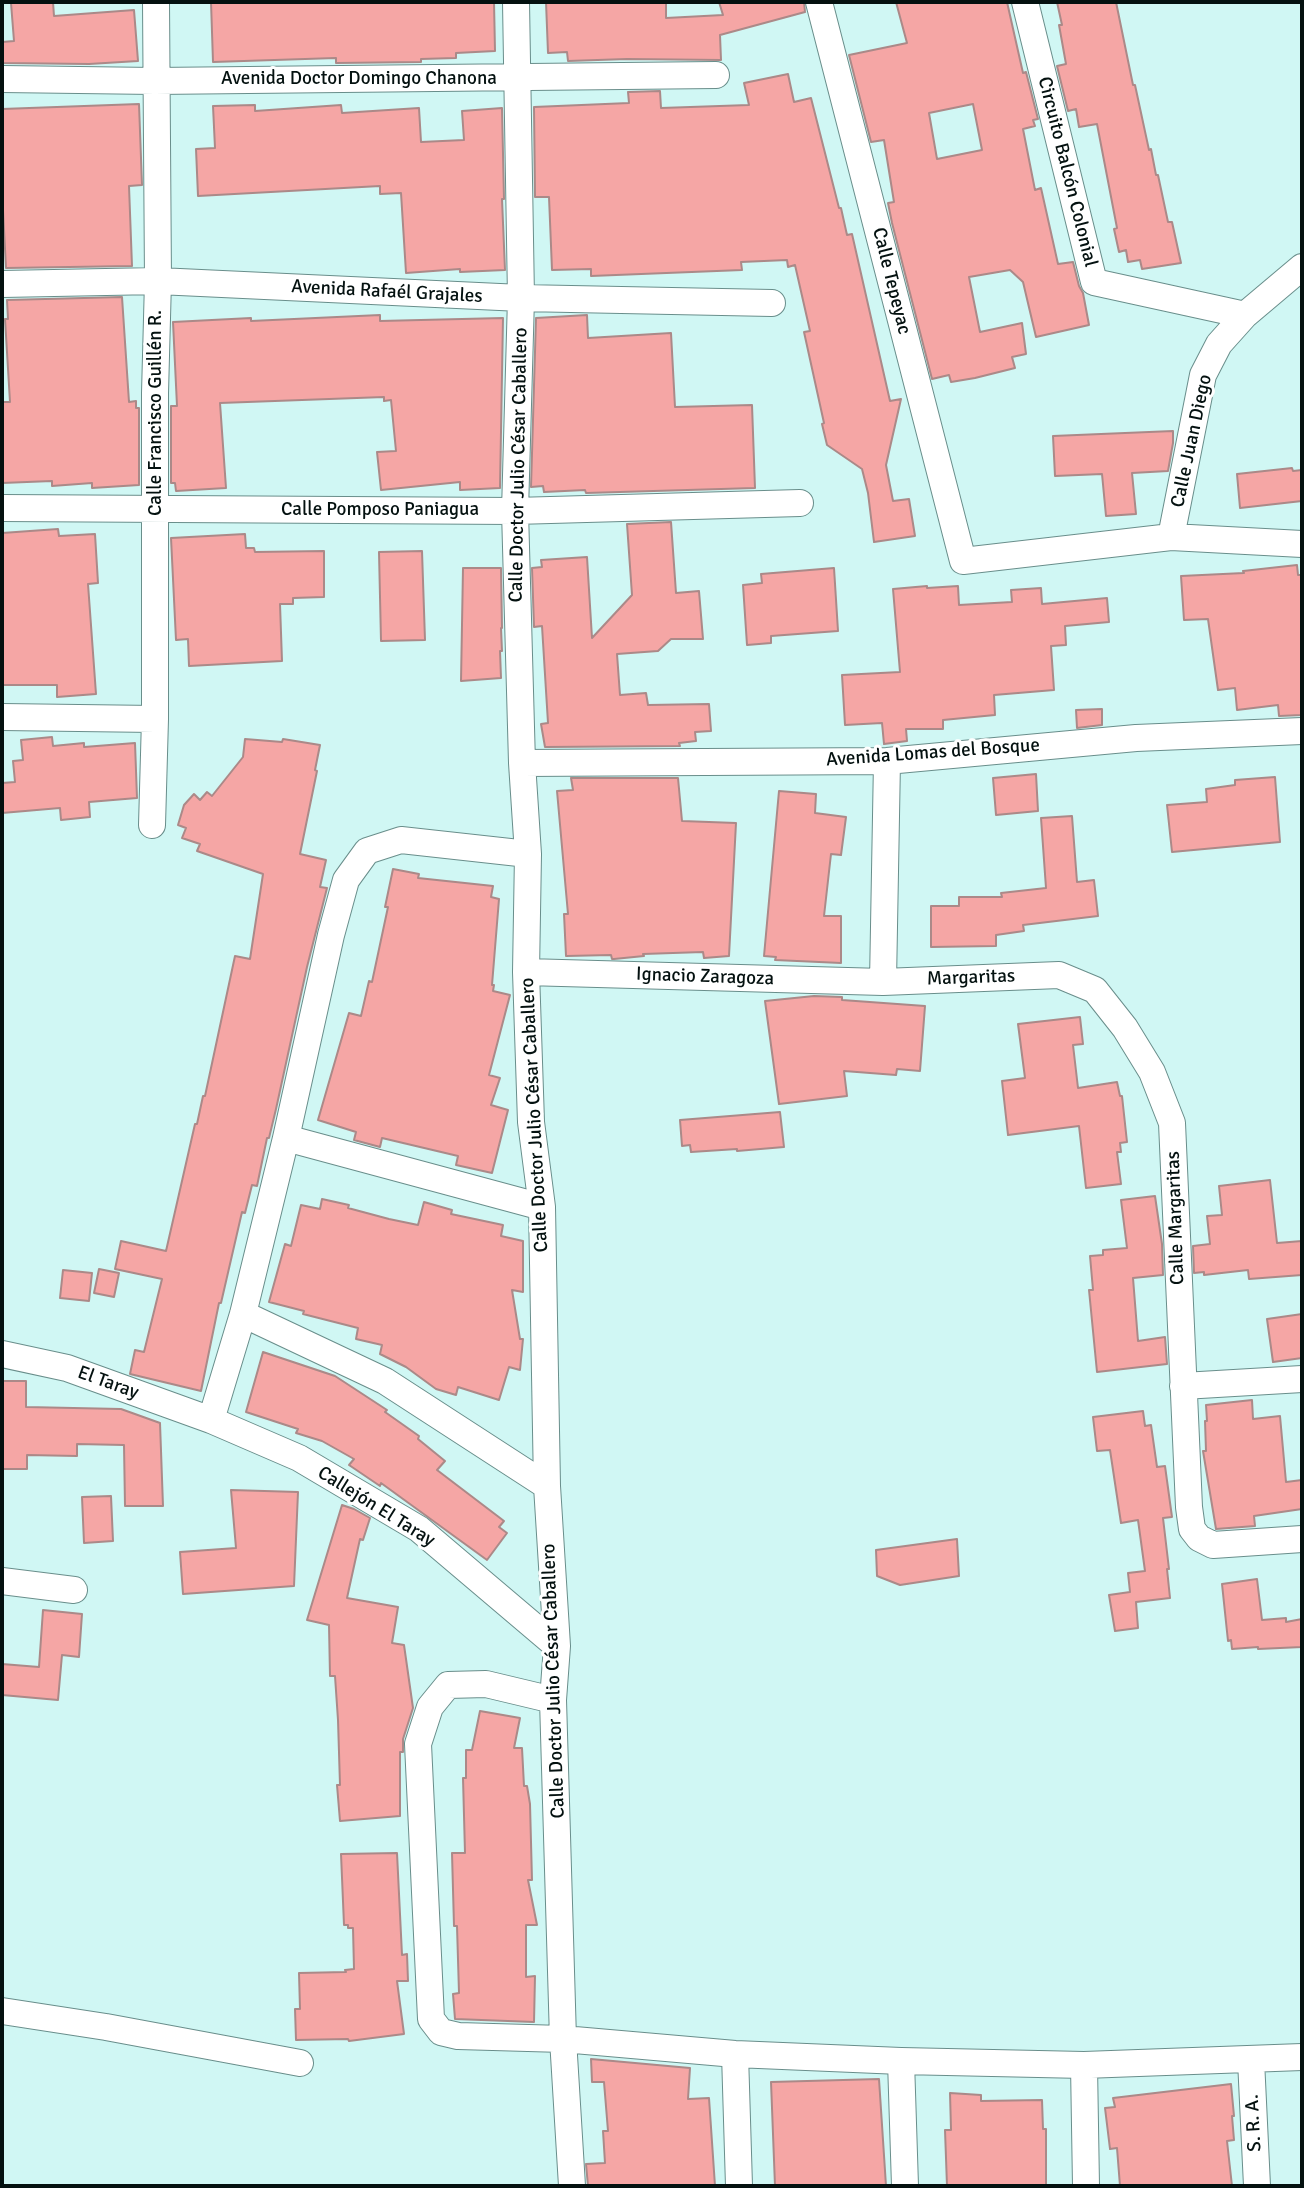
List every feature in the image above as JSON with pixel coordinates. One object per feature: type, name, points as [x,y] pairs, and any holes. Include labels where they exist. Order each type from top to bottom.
[{"type":"street","name":"Calle Francisco Guillén R.","points":[[152,825],[158,281],[156,2]]},
{"type":"street","name":"Calle Doctor Julio César Caballero","points":[[516,2],[521,298],[514,511],[522,763],[528,854],[527,972],[531,1122],[542,1207],[547,1486],[557,1646],[553,1700],[563,2039],[572,2186]]},
{"type":"street","name":"Calle Tepeyac","points":[[819,2],[963,561]]},
{"type":"street","name":"Circuito Balcón Colonial","points":[[1026,2],[1094,282],[1245,315]]},
{"type":"street","name":"Avenida Doctor Domingo Chanona","points":[[2,79],[155,81],[716,75]]},
{"type":"street","points":[[1245,315],[1302,267]]},
{"type":"street","name":"Avenida Rafaél Grajales","points":[[2,284],[158,281],[521,298],[772,303]]},
{"type":"street","name":"Calle Juan Diego","points":[[1171,537],[1203,375],[1219,344],[1245,315]]},
{"type":"street","name":"Calle Pomposo Paniagua","points":[[2,508],[514,511],[800,503]]},
{"type":"street","name":"Calle Juan Diego","points":[[963,561],[1171,537],[1302,544]]},
{"type":"street","points":[[2,717],[155,719]]},
{"type":"street","name":"Avenida Lomas del Bosque","points":[[522,763],[887,761],[1136,738],[1302,730]]},
{"type":"street","points":[[883,982],[887,761]]},
{"type":"street","points":[[211,1420],[243,1314],[346,880],[367,851],[401,840],[528,854]]},
{"type":"street","name":"Ignacio Zaragoza","points":[[527,972],[883,982]]},
{"type":"street","name":"Margaritas","points":[[883,982],[1059,975]]},
{"type":"street","name":"Calle Margaritas","points":[[1059,975],[1095,990],[1125,1028],[1152,1072],[1172,1124],[1192,1529],[1199,1538],[1213,1545],[1302,1539]]},
{"type":"street","points":[[286,1138],[542,1207]]},
{"type":"street","points":[[243,1314],[385,1381],[547,1486]]},
{"type":"street","name":"El Taray","points":[[2,1354],[66,1367],[211,1420]]},
{"type":"street","points":[[1183,1386],[1302,1379]]},
{"type":"street","name":"Callejón El Taray","points":[[211,1420],[299,1458],[419,1529],[557,1646]]},
{"type":"street","points":[[2,1581],[74,1590]]},
{"type":"street","points":[[553,1700],[486,1684],[448,1685],[430,1707],[418,1744],[431,2019],[442,2032],[458,2036],[563,2039],[735,2054],[901,2061],[1084,2065],[1302,2057]]},
{"type":"street","points":[[2,2011],[106,2027],[300,2063]]},
{"type":"street","points":[[735,2054],[739,2186]]},
{"type":"street","name":"S. R. A.","points":[[1251,2060],[1257,2186]]},
{"type":"street","points":[[901,2061],[905,2186]]},
{"type":"street","points":[[1084,2065],[1086,2186]]},
{"type":"building","points":[[53,2],[54,16],[134,10],[138,61],[89,64],[2,63],[2,42],[14,41],[11,3]]},
{"type":"building","points":[[211,2],[494,2],[495,51],[456,53],[456,58],[421,59],[421,62],[336,63],[336,58],[213,62]]},
{"type":"building","points":[[546,2],[666,2],[666,18],[723,15],[719,2],[804,2],[805,12],[720,35],[721,60],[568,61],[567,52],[548,53]]},
{"type":"building","points":[[896,2],[1007,2],[1023,73],[1026,72],[1038,119],[1033,120],[1035,126],[1023,129],[1035,190],[1041,188],[1058,264],[1073,262],[1089,325],[1036,337],[1023,282],[1010,270],[969,277],[980,332],[1022,323],[1026,354],[1012,357],[1015,368],[951,382],[949,375],[932,379],[892,223],[888,203],[894,202],[884,140],[871,142],[849,55],[907,43]],"holes":[[[973,104],[982,150],[937,159],[929,113]]]},
{"type":"building","points":[[1057,2],[1116,2],[1149,150],[1151,149],[1158,175],[1168,222],[1172,222],[1181,263],[1142,269],[1140,260],[1128,262],[1126,250],[1119,252],[1097,124],[1079,127],[1076,109],[1068,111],[1057,66],[1066,64]]},
{"type":"building","points":[[788,74],[794,102],[811,98],[847,235],[852,234],[890,401],[901,399],[886,465],[893,501],[909,499],[915,536],[874,542],[862,469],[827,445],[804,332],[810,331],[795,265],[788,267],[787,260],[741,262],[742,270],[591,276],[591,269],[552,270],[549,197],[535,197],[534,107],[629,103],[628,92],[660,91],[661,108],[749,105],[744,83]]},
{"type":"building","points":[[139,104],[142,185],[129,186],[132,266],[6,268],[2,109]]},
{"type":"building","points":[[255,105],[255,111],[341,105],[342,113],[419,108],[421,142],[464,140],[462,111],[502,108],[505,270],[460,272],[460,269],[406,273],[401,193],[380,194],[380,186],[198,196],[196,149],[215,148],[213,106]]},
{"type":"building","points":[[122,297],[129,402],[136,401],[136,408],[139,408],[139,485],[92,488],[92,483],[52,486],[52,481],[2,483],[2,402],[10,402],[5,319],[8,319],[7,300]]},
{"type":"building","points":[[380,315],[380,321],[503,318],[500,488],[460,490],[460,482],[381,490],[377,452],[396,451],[391,400],[384,401],[384,397],[220,403],[226,488],[176,491],[175,483],[171,483],[171,406],[177,406],[173,322]]},
{"type":"building","points":[[587,315],[588,338],[671,333],[675,407],[752,405],[755,488],[586,493],[585,490],[544,492],[543,486],[531,487],[536,318]]},
{"type":"building","points":[[1173,431],[1168,471],[1132,473],[1136,514],[1106,516],[1102,474],[1055,476],[1053,436]]},
{"type":"building","points":[[1292,468],[1293,471],[1302,470],[1302,501],[1240,508],[1237,474]]},
{"type":"building","points":[[671,522],[676,593],[699,591],[703,639],[671,639],[658,651],[617,654],[620,695],[646,693],[648,705],[709,704],[711,731],[695,732],[696,741],[679,743],[680,746],[545,747],[541,724],[548,723],[542,626],[534,627],[532,568],[542,567],[541,560],[587,557],[592,638],[632,595],[627,524]]},
{"type":"building","points":[[58,529],[59,536],[95,534],[98,583],[88,584],[96,694],[57,697],[57,685],[2,685],[2,533]]},
{"type":"building","points":[[245,534],[246,548],[254,548],[255,552],[324,551],[324,597],[293,598],[293,604],[280,604],[282,661],[189,666],[188,639],[176,640],[171,538]]},
{"type":"building","points":[[422,551],[425,640],[381,641],[379,552]]},
{"type":"building","points":[[1297,565],[1298,575],[1302,575],[1302,715],[1279,716],[1278,705],[1237,710],[1235,688],[1218,690],[1208,619],[1184,620],[1181,576],[1244,573],[1243,571]]},
{"type":"building","points":[[463,568],[501,568],[501,678],[461,681]]},
{"type":"building","points":[[834,568],[838,631],[771,636],[771,643],[747,645],[743,585],[762,583],[761,574]]},
{"type":"building","points":[[958,586],[959,605],[1012,602],[1011,590],[1041,588],[1042,604],[1107,598],[1109,622],[1065,626],[1066,645],[1051,646],[1054,690],[994,695],[995,715],[943,720],[943,729],[906,729],[907,741],[884,744],[882,723],[845,725],[842,675],[900,672],[893,589]]},
{"type":"building","points":[[1102,709],[1102,725],[1077,728],[1076,710]]},
{"type":"building","points":[[52,737],[53,746],[84,743],[84,747],[135,743],[137,798],[89,802],[90,817],[61,820],[60,808],[2,813],[2,783],[15,782],[13,761],[23,760],[21,740]]},
{"type":"building","points":[[245,739],[282,742],[283,739],[320,745],[300,854],[326,860],[320,887],[327,888],[257,1186],[252,1185],[245,1213],[242,1212],[219,1303],[201,1391],[130,1374],[135,1350],[144,1352],[162,1279],[115,1269],[121,1241],[166,1251],[195,1124],[205,1096],[235,956],[250,959],[263,874],[197,851],[200,844],[182,838],[186,828],[178,825],[184,805],[194,794],[200,800],[207,792],[212,796],[243,757]]},
{"type":"building","points":[[1036,774],[1038,811],[996,815],[993,778]]},
{"type":"building","points":[[1275,777],[1280,842],[1172,852],[1167,805],[1207,802],[1206,789],[1235,785],[1235,780]]},
{"type":"building","points":[[571,778],[678,778],[682,821],[736,823],[729,956],[704,958],[703,952],[643,954],[644,956],[614,959],[611,955],[566,956],[564,914],[568,914],[557,791],[573,790]]},
{"type":"building","points":[[779,791],[816,794],[815,813],[846,817],[841,855],[831,854],[824,916],[841,916],[841,963],[775,960],[776,957],[764,956]]},
{"type":"building","points":[[1072,816],[1077,882],[1094,880],[1098,916],[1023,925],[1024,931],[996,935],[996,946],[931,947],[931,906],[959,906],[959,897],[1002,897],[1001,893],[1046,888],[1041,818]]},
{"type":"building","points":[[393,869],[419,874],[418,878],[493,886],[491,897],[499,899],[492,985],[493,991],[510,995],[489,1075],[500,1078],[491,1105],[508,1110],[492,1173],[456,1165],[458,1156],[382,1138],[380,1147],[354,1140],[356,1132],[318,1120],[349,1013],[361,1016],[369,981],[372,982]]},
{"type":"building","points":[[814,996],[925,1006],[920,1071],[897,1069],[896,1075],[844,1071],[847,1096],[779,1104],[765,1001]]},
{"type":"building","points":[[1080,1017],[1083,1044],[1073,1045],[1078,1088],[1117,1082],[1122,1096],[1127,1142],[1120,1143],[1121,1152],[1117,1152],[1121,1184],[1086,1188],[1079,1126],[1008,1135],[1002,1081],[1025,1078],[1018,1024]]},
{"type":"building","points":[[780,1112],[784,1147],[691,1152],[690,1145],[682,1146],[680,1120]]},
{"type":"building","points":[[1270,1180],[1277,1243],[1302,1241],[1302,1275],[1249,1279],[1248,1270],[1204,1275],[1204,1272],[1194,1273],[1193,1246],[1210,1244],[1207,1216],[1222,1215],[1219,1186]]},
{"type":"building","points":[[1155,1196],[1162,1244],[1163,1275],[1133,1278],[1138,1341],[1165,1337],[1167,1364],[1097,1372],[1089,1290],[1093,1290],[1090,1256],[1103,1255],[1103,1250],[1127,1248],[1121,1200]]},
{"type":"building","points":[[322,1199],[418,1225],[424,1202],[452,1210],[451,1214],[503,1225],[501,1236],[523,1241],[523,1292],[512,1290],[520,1339],[523,1339],[520,1370],[509,1367],[499,1400],[458,1387],[456,1395],[436,1389],[406,1367],[380,1354],[382,1345],[356,1339],[358,1328],[269,1302],[285,1244],[291,1246],[301,1205],[320,1209]]},
{"type":"building","points":[[99,1269],[119,1273],[114,1297],[94,1293]]},
{"type":"building","points":[[63,1270],[92,1273],[89,1301],[60,1298]]},
{"type":"building","points":[[1302,1314],[1302,1358],[1273,1362],[1267,1319]]},
{"type":"building","points":[[263,1352],[335,1376],[387,1410],[385,1412],[419,1436],[418,1439],[445,1461],[437,1470],[504,1521],[499,1527],[507,1533],[487,1560],[381,1483],[380,1486],[349,1465],[354,1459],[322,1441],[296,1433],[298,1429],[246,1412]]},
{"type":"building","points":[[2,1381],[26,1381],[26,1407],[121,1409],[160,1423],[163,1506],[125,1506],[124,1445],[77,1444],[77,1456],[27,1455],[27,1469],[2,1469]]},
{"type":"building","points":[[1252,1400],[1253,1419],[1280,1416],[1286,1482],[1302,1480],[1302,1509],[1254,1516],[1255,1526],[1216,1529],[1203,1451],[1206,1451],[1206,1405]]},
{"type":"building","points":[[1143,1411],[1145,1426],[1151,1425],[1157,1467],[1165,1466],[1172,1517],[1163,1518],[1170,1598],[1136,1602],[1138,1628],[1115,1631],[1109,1595],[1130,1592],[1128,1573],[1145,1571],[1138,1520],[1121,1523],[1110,1450],[1097,1451],[1093,1417]]},
{"type":"building","points":[[231,1490],[298,1492],[294,1586],[183,1594],[180,1552],[236,1548]]},
{"type":"building","points":[[111,1496],[113,1541],[84,1543],[82,1497]]},
{"type":"building","points":[[342,1505],[370,1518],[363,1540],[360,1539],[347,1598],[398,1607],[392,1643],[404,1645],[413,1708],[403,1739],[403,1752],[400,1752],[400,1816],[340,1821],[337,1785],[340,1785],[338,1720],[335,1676],[330,1676],[329,1625],[307,1620]]},
{"type":"building","points":[[957,1539],[959,1576],[900,1585],[877,1576],[876,1550]]},
{"type":"building","points":[[1257,1579],[1262,1620],[1286,1618],[1286,1622],[1302,1619],[1302,1647],[1232,1649],[1231,1640],[1228,1641],[1222,1584]]},
{"type":"building","points":[[43,1610],[82,1614],[79,1657],[62,1655],[58,1700],[2,1695],[2,1664],[39,1667]]},
{"type":"building","points":[[480,1711],[520,1718],[514,1748],[522,1748],[524,1786],[527,1786],[530,1804],[532,1880],[528,1880],[537,1925],[526,1925],[526,1977],[535,1976],[534,2022],[455,2019],[453,1994],[459,1993],[452,1853],[465,1853],[463,1778],[466,1778],[466,1750],[472,1750]]},
{"type":"building","points":[[397,1853],[402,1955],[407,1954],[408,1981],[397,1981],[404,2034],[349,2041],[296,2040],[295,2009],[300,2009],[299,1973],[346,1972],[345,1970],[354,1969],[353,1928],[344,1925],[341,1854]]},
{"type":"building","points":[[591,2059],[690,2068],[688,2099],[709,2098],[715,2186],[588,2186],[586,2164],[605,2163],[603,2131],[608,2131],[604,2082],[592,2082]]},
{"type":"building","points":[[879,2079],[886,2186],[775,2186],[771,2082]]},
{"type":"building","points":[[1231,2084],[1234,2140],[1227,2141],[1232,2186],[1120,2186],[1117,2148],[1110,2149],[1105,2108],[1115,2107],[1113,2098]]},
{"type":"building","points":[[950,2093],[981,2095],[981,2101],[1042,2100],[1043,2129],[1046,2129],[1046,2186],[947,2186],[945,2130],[951,2130]]}]
